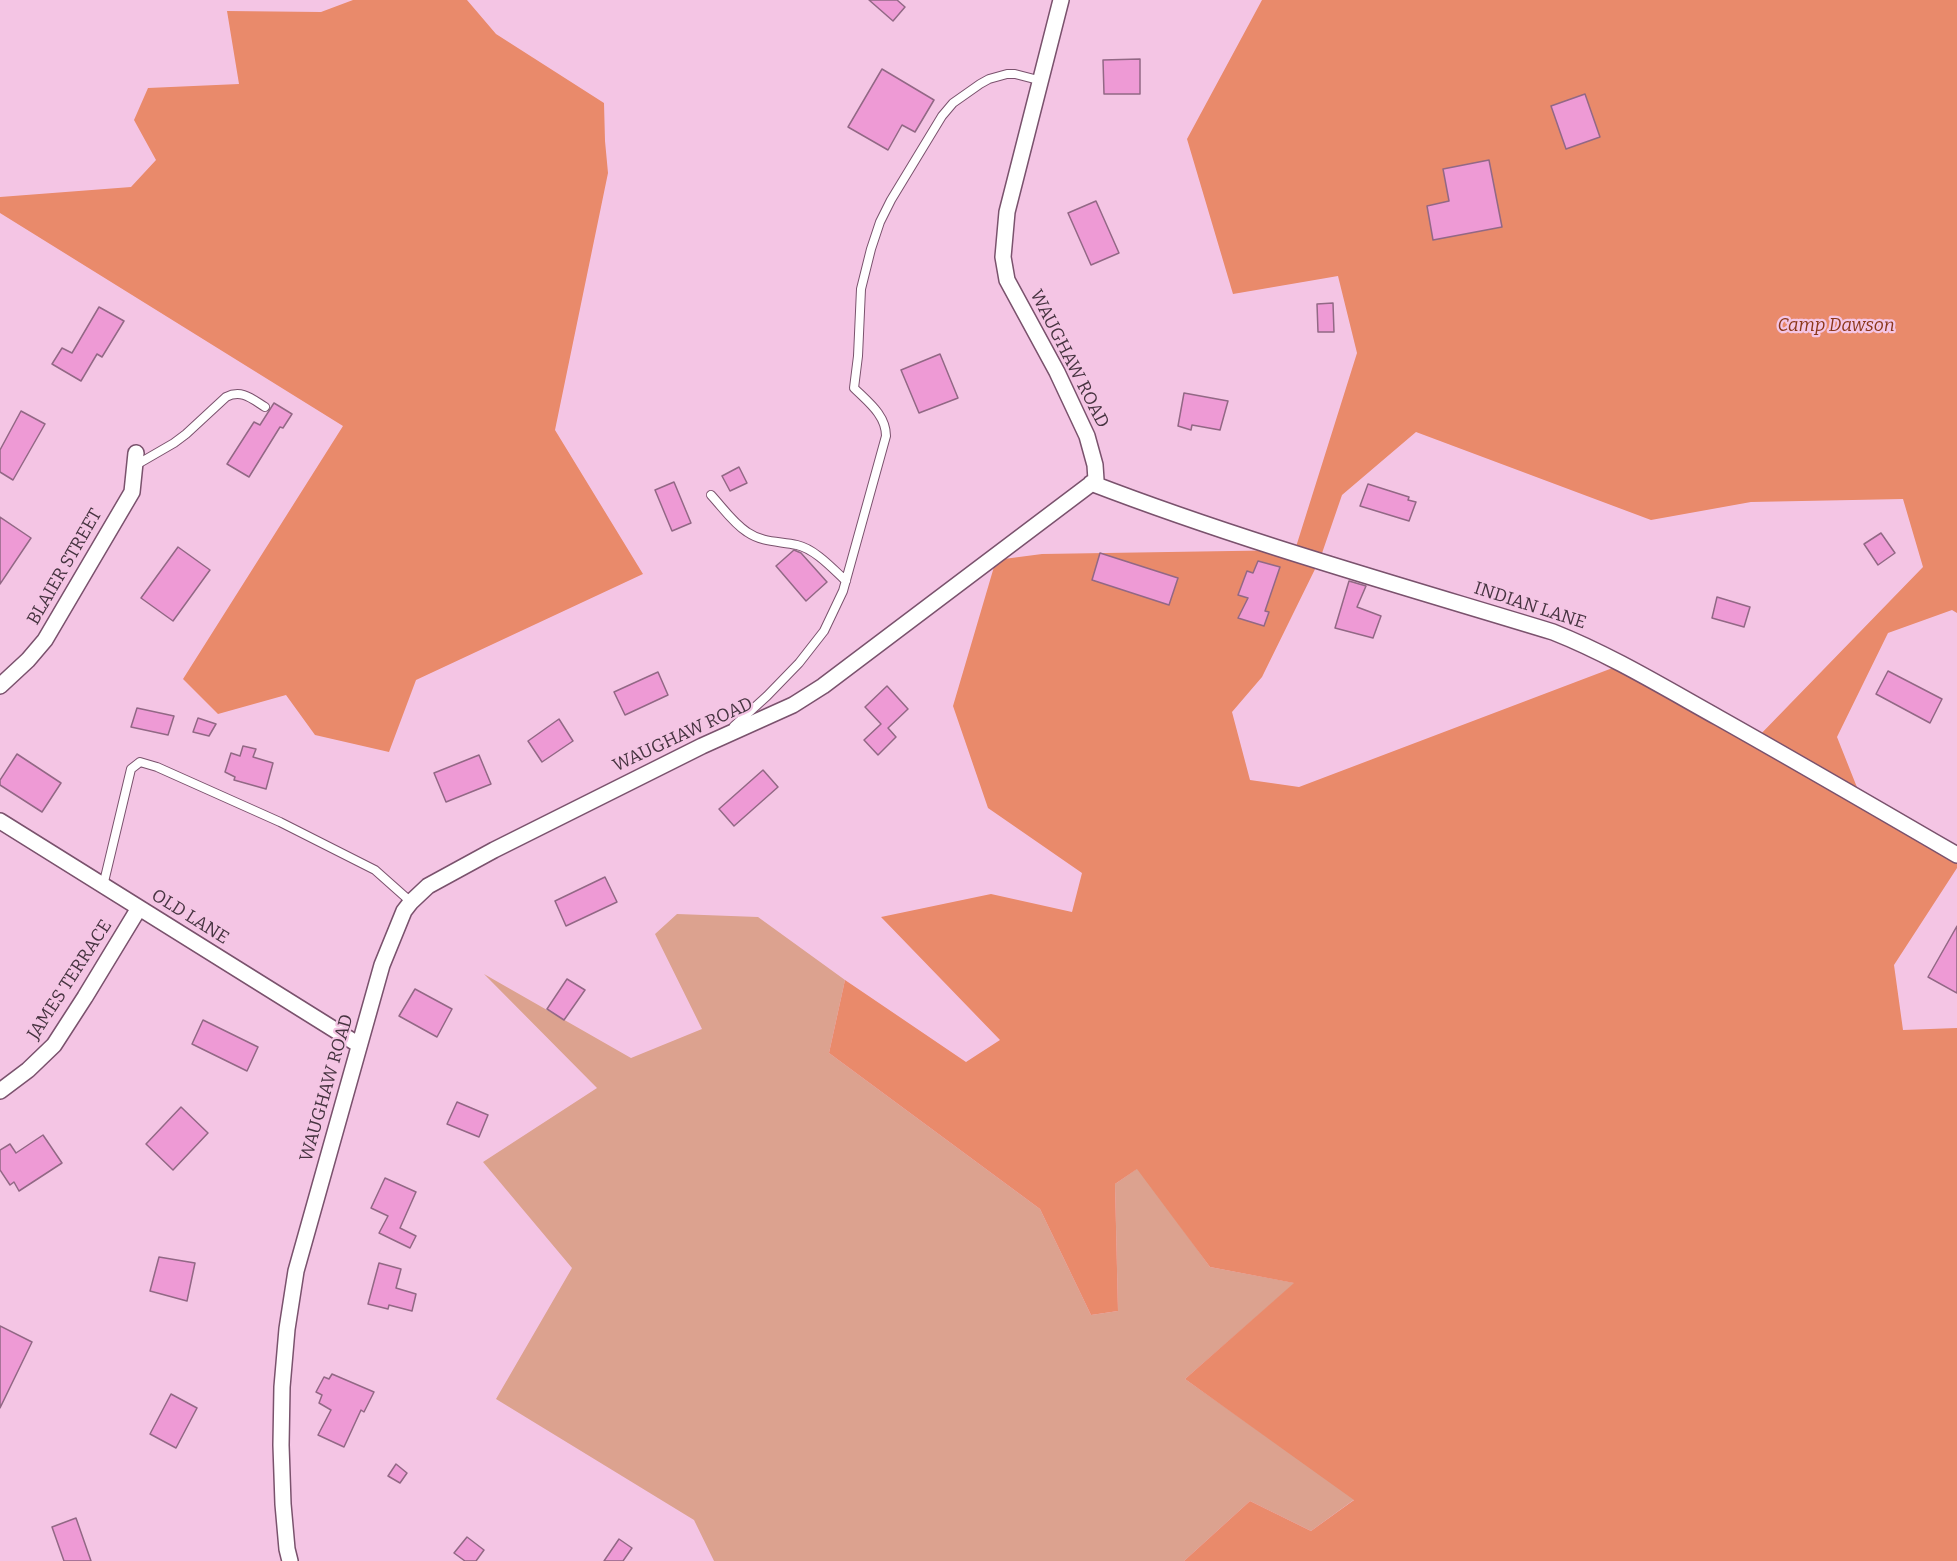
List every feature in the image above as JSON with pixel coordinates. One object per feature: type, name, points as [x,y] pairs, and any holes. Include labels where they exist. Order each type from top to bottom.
[{"type":"street","name":"WAUGHAW ROAD","points":[[290,1561],[286,1549],[283,1504],[282,1387],[287,1329],[296,1271],[386,954],[404,911],[428,886],[494,850],[720,738],[793,705],[823,686],[1096,480],[1095,465],[1087,436],[1057,372],[1007,280],[1003,257],[1007,212],[1061,0]]},
{"type":"street","name":"BLAIER STREET","points":[[0,686],[28,660],[45,640],[132,492],[135,459]]},
{"type":"street","name":"INDIAN LANE","points":[[1091,483],[1128,498],[1298,554],[1553,632],[1586,645],[1778,751],[1957,855]]},
{"type":"street","name":"OLD LANE","points":[[0,821],[359,1045]]},
{"type":"street","name":"JAMES TERRACE","points":[[0,1090],[28,1070],[54,1046],[86,998],[139,908]]},
{"type":"lane","points":[[720,738],[767,696],[812,648],[834,612],[846,581],[886,436],[886,428],[881,416],[854,388],[861,289],[880,222],[891,200],[953,103],[980,84],[998,76],[1015,75],[1041,81]]},
{"type":"lane","points":[[135,459],[174,443],[226,397],[234,393],[242,393],[265,407]]},
{"type":"lane","points":[[711,495],[747,532],[759,539],[799,545],[812,552],[846,581]]},
{"type":"lane","points":[[103,886],[131,768],[140,762],[158,767],[280,822],[375,870],[411,902]]},
{"type":"shaded area","points":[[677,914],[758,917],[845,980],[829,1053],[1040,1209],[1091,1315],[1118,1311],[1115,1184],[1138,1168],[1210,1267],[1295,1283],[1185,1379],[1355,1499],[1311,1531],[1250,1501],[1184,1561],[714,1561],[694,1520],[496,1399],[572,1268],[483,1162],[597,1088],[484,974],[631,1058],[702,1029],[655,934]]},
{"type":"green space","points":[[353,0],[467,0],[496,34],[604,103],[608,173],[555,430],[643,574],[416,680],[389,752],[315,735],[286,695],[218,714],[183,679],[343,426],[0,213],[0,197],[131,187],[156,160],[134,120],[148,88],[239,84],[227,11],[321,12]]},
{"type":"green space","name":"Camp Dawson","points":[[1262,0],[1957,0],[1957,613],[1952,610],[1888,633],[1837,737],[1866,810],[1957,858],[1957,868],[1894,965],[1903,1030],[1957,1028],[1957,1561],[1184,1561],[1250,1501],[1311,1531],[1354,1500],[1185,1379],[1294,1283],[1210,1267],[1137,1169],[1115,1184],[1118,1311],[1091,1315],[1040,1209],[829,1053],[845,980],[966,1062],[1000,1040],[881,917],[991,894],[1072,912],[1082,873],[988,808],[953,706],[996,560],[1042,554],[1295,550],[1357,353],[1338,276],[1233,294],[1187,139]],"holes":[[[1416,432],[1651,520],[1751,502],[1903,499],[1923,567],[1755,740],[1631,661],[1299,787],[1250,780],[1232,712],[1262,677],[1320,559],[1342,495]]]},
{"type":"building","points":[[869,0],[897,0],[905,7],[893,21]]},
{"type":"building","points":[[1140,59],[1140,94],[1104,94],[1103,60]]},
{"type":"building","points":[[882,69],[934,100],[915,132],[902,125],[888,150],[848,127]]},
{"type":"building","points":[[1585,94],[1600,137],[1566,149],[1551,106]]},
{"type":"building","points":[[1489,160],[1502,227],[1433,240],[1427,206],[1449,201],[1443,169]]},
{"type":"building","points":[[1096,201],[1119,253],[1091,265],[1068,213]]},
{"type":"building","points":[[1333,303],[1334,332],[1318,332],[1317,304]]},
{"type":"building","points":[[99,307],[124,321],[102,357],[97,354],[81,381],[52,364],[62,348],[72,353]]},
{"type":"building","points":[[940,354],[958,398],[919,413],[901,370]]},
{"type":"building","points":[[1184,393],[1228,401],[1220,430],[1192,425],[1191,430],[1178,426]]},
{"type":"building","points":[[274,403],[292,414],[283,428],[280,427],[249,477],[227,464],[254,422],[260,425]]},
{"type":"building","points":[[21,411],[45,424],[13,480],[0,472],[0,450]]},
{"type":"building","points":[[739,467],[747,483],[730,491],[722,476]]},
{"type":"building","points":[[674,482],[691,523],[672,531],[655,490]]},
{"type":"building","points":[[1368,484],[1409,497],[1408,500],[1416,502],[1409,521],[1360,506]]},
{"type":"building","points":[[0,517],[31,538],[0,584]]},
{"type":"building","points":[[1881,533],[1895,553],[1878,565],[1864,544]]},
{"type":"building","points":[[178,547],[210,570],[173,621],[141,598]]},
{"type":"building","points":[[794,550],[801,553],[827,582],[806,601],[776,566]]},
{"type":"building","points":[[1100,553],[1178,578],[1169,605],[1092,580]]},
{"type":"building","points":[[1258,561],[1280,567],[1265,611],[1269,612],[1264,626],[1238,618],[1248,598],[1238,595],[1247,571],[1253,573]]},
{"type":"building","points":[[1349,581],[1366,586],[1357,607],[1381,616],[1373,638],[1335,628]]},
{"type":"building","points":[[1717,597],[1750,607],[1744,627],[1712,618]]},
{"type":"building","points":[[1888,671],[1942,699],[1930,723],[1876,694]]},
{"type":"building","points":[[658,672],[668,695],[625,715],[614,692]]},
{"type":"building","points":[[887,686],[908,709],[888,728],[896,737],[878,755],[864,740],[881,724],[865,707]]},
{"type":"building","points":[[137,708],[174,716],[168,735],[131,727]]},
{"type":"building","points":[[198,718],[216,724],[209,736],[193,732]]},
{"type":"building","points":[[559,719],[573,741],[542,762],[528,741]]},
{"type":"building","points":[[243,746],[256,749],[253,757],[273,763],[266,789],[234,780],[235,777],[225,772],[231,753],[240,756]]},
{"type":"building","points":[[17,754],[61,783],[42,812],[0,785],[0,780]]},
{"type":"building","points":[[479,755],[491,784],[446,802],[434,773]]},
{"type":"building","points":[[763,770],[778,787],[734,826],[719,809]]},
{"type":"building","points":[[605,877],[617,902],[566,926],[555,901]]},
{"type":"building","points":[[1957,926],[1957,993],[1928,977]]},
{"type":"building","points":[[567,979],[585,990],[564,1020],[547,1009]]},
{"type":"building","points":[[415,989],[452,1009],[437,1037],[399,1016]]},
{"type":"building","points":[[203,1020],[258,1047],[247,1071],[192,1044]]},
{"type":"building","points":[[457,1102],[488,1115],[479,1137],[447,1124]]},
{"type":"building","points":[[181,1107],[208,1133],[173,1170],[146,1144]]},
{"type":"building","points":[[43,1135],[62,1163],[19,1191],[14,1182],[10,1185],[0,1170],[0,1150],[10,1144],[16,1153]]},
{"type":"building","points":[[385,1178],[416,1192],[400,1228],[416,1236],[410,1248],[379,1233],[388,1216],[371,1208]]},
{"type":"building","points":[[159,1257],[195,1263],[187,1301],[150,1291]]},
{"type":"building","points":[[379,1263],[401,1269],[396,1288],[416,1294],[412,1311],[389,1305],[388,1309],[368,1304]]},
{"type":"building","points":[[0,1326],[32,1342],[0,1408]]},
{"type":"building","points":[[332,1374],[374,1392],[364,1412],[361,1410],[344,1447],[318,1435],[331,1410],[319,1403],[322,1395],[316,1392],[324,1377],[329,1379]]},
{"type":"building","points":[[171,1394],[197,1408],[176,1448],[150,1434]]},
{"type":"building","points":[[396,1464],[407,1473],[400,1483],[388,1476]]},
{"type":"building","points":[[76,1518],[91,1561],[64,1561],[52,1527]]},
{"type":"building","points":[[467,1537],[484,1550],[476,1561],[465,1561],[454,1553]]},
{"type":"building","points":[[619,1539],[632,1548],[623,1561],[604,1561]]}]
